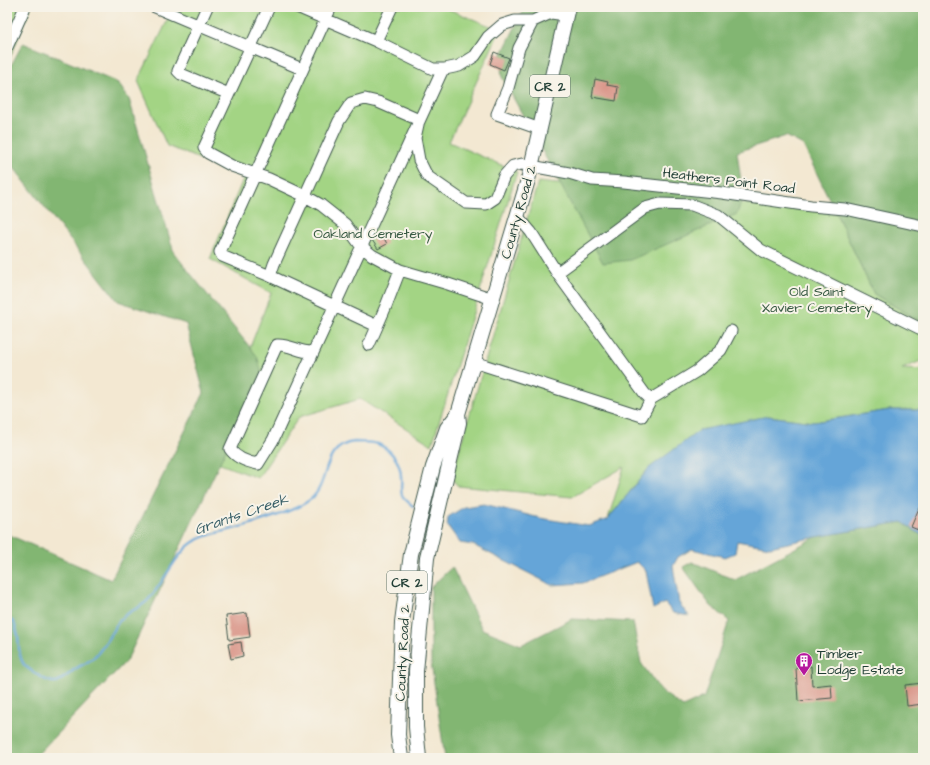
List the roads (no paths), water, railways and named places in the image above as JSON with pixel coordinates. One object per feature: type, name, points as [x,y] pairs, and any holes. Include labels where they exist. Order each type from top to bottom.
[{"type":"main road","name":"County Road 2","points":[[401,758],[398,735],[402,622],[411,554],[432,467],[447,428],[458,414],[518,217],[567,11]]},
{"type":"main road","name":"County Road 2","points":[[419,758],[416,727],[416,670],[427,558],[459,423],[458,414]]},
{"type":"street","points":[[7,47],[25,7]]},
{"type":"street","points":[[154,7],[302,69]]},
{"type":"street","points":[[207,7],[178,71],[181,74],[229,94]]},
{"type":"street","points":[[268,7],[204,148],[208,153],[232,166],[269,179],[321,205],[345,224],[361,246],[372,255],[400,270],[493,299]]},
{"type":"street","points":[[297,7],[376,41],[433,69],[459,66],[475,56],[488,37],[502,25],[515,21],[533,21],[551,13],[567,11]]},
{"type":"street","points":[[331,7],[254,174],[220,252],[222,256],[270,276],[377,326]]},
{"type":"street","points":[[376,41],[392,7]]},
{"type":"street","points":[[533,21],[519,48],[508,88],[497,114],[540,128]]},
{"type":"street","points":[[313,352],[306,353],[285,344],[277,345],[230,449],[234,455],[258,464],[273,440],[443,69]]},
{"type":"street","points":[[270,276],[274,264],[339,121],[351,102],[365,99],[378,102],[419,120]]},
{"type":"street","name":"Heathers Point Road","points":[[419,120],[415,138],[419,160],[427,176],[466,203],[486,204],[495,198],[504,176],[513,166],[522,164],[569,173],[592,180],[722,193],[811,206],[845,209],[923,226]]},
{"type":"street","points":[[557,273],[645,208],[660,204],[692,205],[718,215],[761,250],[923,330]]},
{"type":"street","points":[[518,217],[531,232],[557,273],[645,394],[651,399]]},
{"type":"street","points":[[369,345],[400,270]]},
{"type":"street","points":[[474,362],[642,416],[651,399],[697,371],[721,350],[730,331]]},
{"type":"water","points":[[889,410],[923,410],[923,536],[902,522],[816,537],[770,547],[737,541],[735,553],[725,557],[692,549],[678,557],[673,566],[679,603],[689,616],[673,613],[665,603],[653,609],[646,571],[637,562],[583,583],[552,585],[473,545],[460,543],[447,525],[448,517],[464,507],[484,504],[540,518],[589,526],[608,519],[649,468],[700,430],[768,416],[814,422]]},
{"type":"waterway","name":"Grants Creek","points":[[7,619],[14,622],[18,636],[20,657],[24,665],[48,681],[57,682],[61,680],[75,669],[91,660],[99,652],[121,619],[142,605],[154,593],[186,548],[201,538],[272,518],[294,509],[311,499],[321,484],[331,458],[336,450],[343,445],[354,442],[369,442],[378,444],[388,450],[395,458],[401,472],[402,495],[413,506]]},
{"type":"place","name":"Timber Lodge Estate","points":[[804,676]]},
{"type":"park label","name":"Oakland Cemetery","points":[[373,233]]},
{"type":"park label","name":"Old Saint Xavier Cemetery","points":[[817,300]]}]
